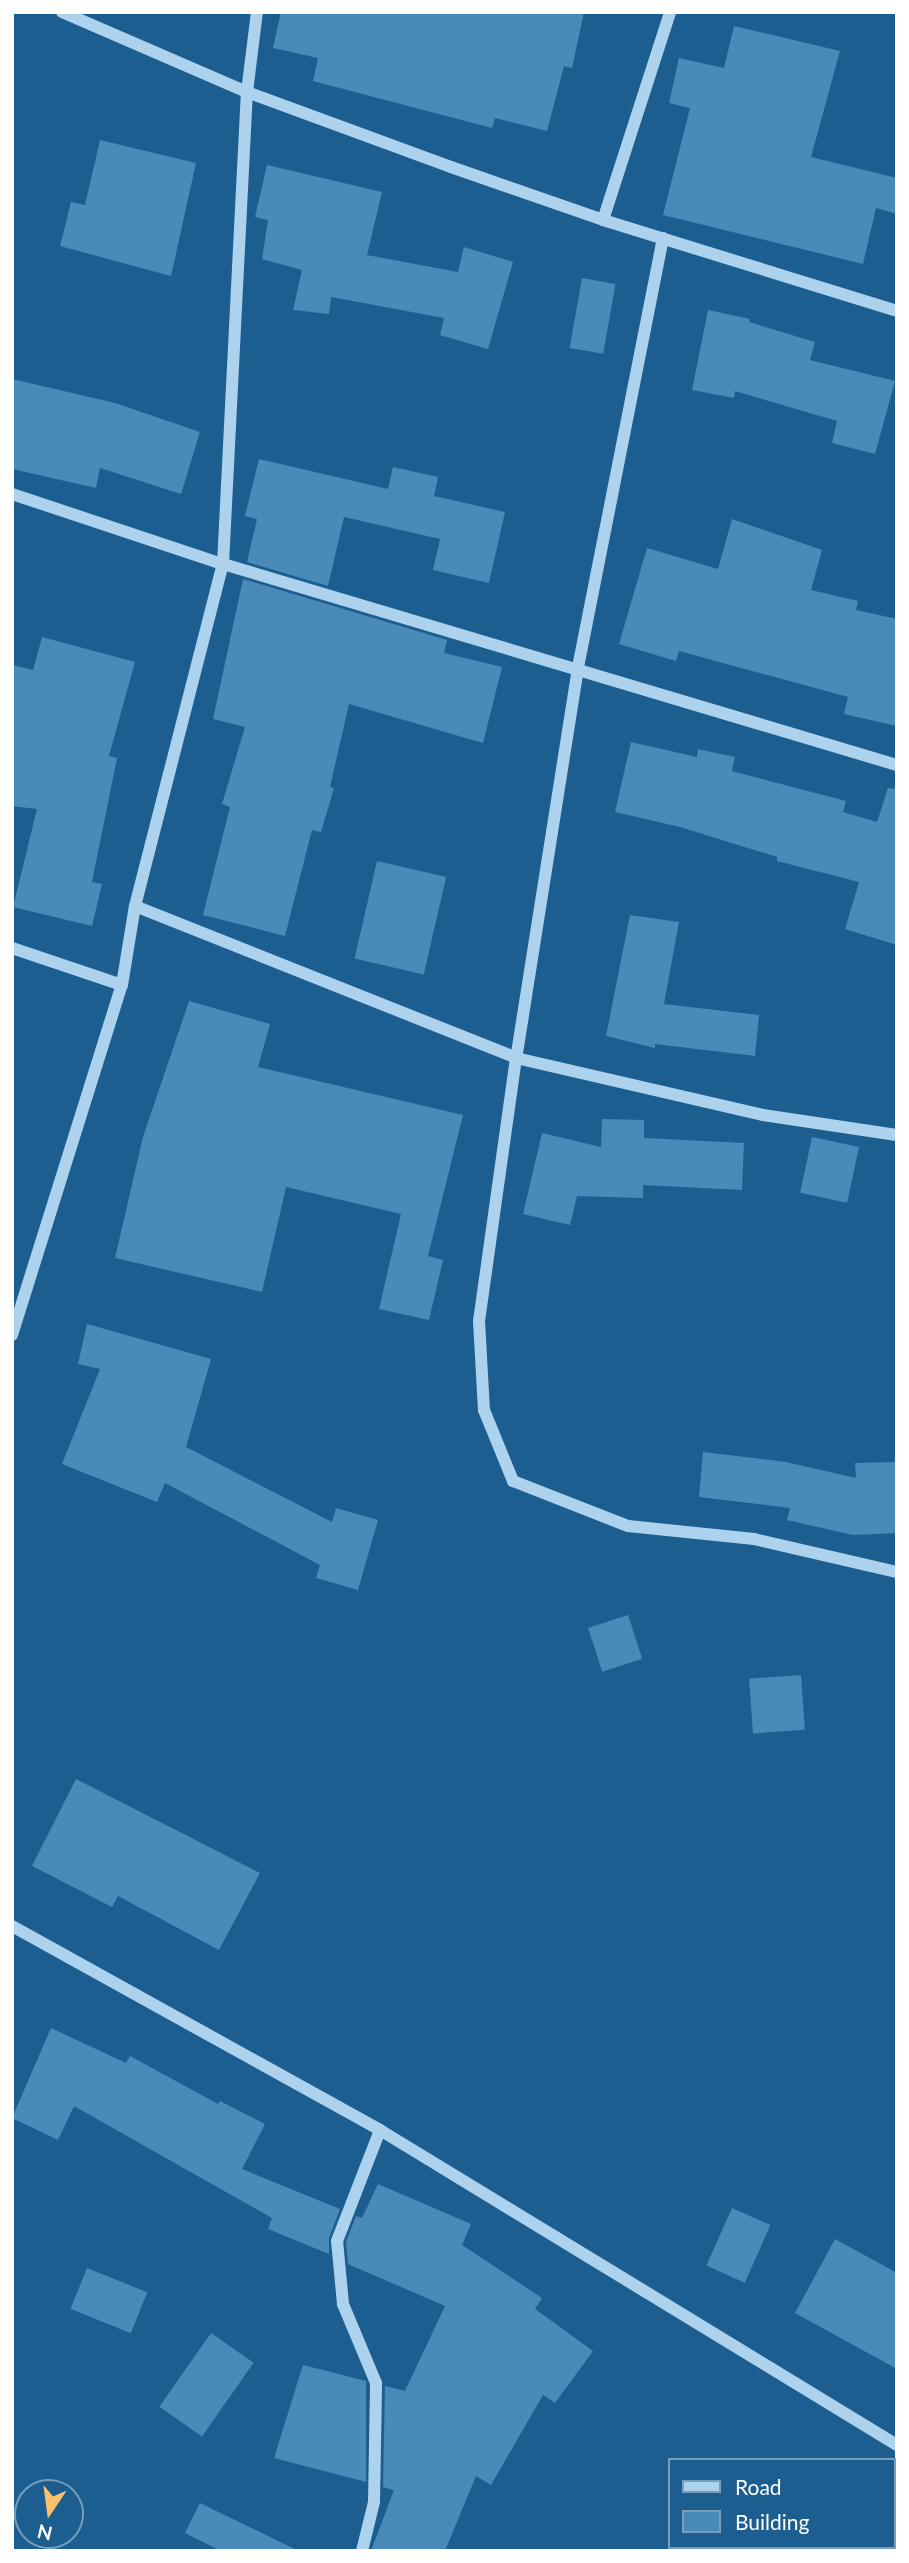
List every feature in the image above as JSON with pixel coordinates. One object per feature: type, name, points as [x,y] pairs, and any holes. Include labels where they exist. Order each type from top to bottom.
[{"type":"street","points":[[62,12],[247,92],[603,220],[897,311]]},
{"type":"street","points":[[12,1335],[122,985],[135,906],[223,564],[247,92],[257,12]]},
{"type":"street","points":[[603,220],[670,12]]},
{"type":"street","points":[[663,238],[578,668],[516,1058],[479,1321],[484,1410],[513,1481],[628,1526],[754,1539],[897,1572]]},
{"type":"street","points":[[12,494],[223,564],[897,765]]},
{"type":"street","points":[[135,906],[516,1058],[763,1115],[897,1135]]},
{"type":"street","points":[[12,948],[122,985]]},
{"type":"street","points":[[12,1926],[380,2130],[897,2445]]},
{"type":"street","points":[[362,2551],[374,2502],[376,2383],[343,2304],[337,2241],[380,2130]]},
{"type":"building","points":[[281,12],[584,12],[572,68],[564,66],[547,131],[495,118],[492,128],[313,81],[318,58],[273,48]]},
{"type":"building","points":[[734,26],[840,51],[811,157],[897,178],[897,214],[876,208],[863,264],[663,215],[690,108],[669,103],[679,58],[724,68]]},
{"type":"building","points":[[100,140],[196,163],[171,276],[60,246],[71,202],[85,205]]},
{"type":"building","points":[[267,165],[382,192],[367,255],[458,272],[464,247],[513,262],[488,349],[440,335],[444,318],[331,297],[329,314],[293,310],[302,270],[262,259],[268,220],[255,217]]},
{"type":"building","points":[[582,278],[615,284],[603,354],[570,348]]},
{"type":"building","points":[[708,310],[750,319],[749,322],[815,342],[810,360],[895,381],[875,454],[832,443],[837,421],[735,391],[734,398],[692,390]]},
{"type":"building","points":[[12,379],[115,403],[200,432],[181,494],[100,468],[96,488],[12,469]]},
{"type":"building","points":[[259,459],[388,489],[393,467],[438,477],[434,496],[505,512],[489,583],[433,570],[440,539],[344,517],[328,586],[247,562],[257,519],[245,516]]},
{"type":"building","points":[[732,519],[822,550],[811,590],[858,601],[856,610],[897,619],[897,726],[844,714],[848,697],[679,651],[676,661],[619,644],[647,548],[718,569]]},
{"type":"building","points":[[243,579],[447,640],[444,653],[502,667],[483,743],[349,704],[330,787],[334,788],[321,832],[312,830],[285,936],[203,915],[230,807],[222,804],[245,727],[213,719]]},
{"type":"building","points":[[42,637],[135,662],[109,756],[117,758],[92,882],[102,884],[92,926],[13,907],[37,809],[12,806],[12,665],[33,670]]},
{"type":"building","points":[[631,742],[697,757],[698,749],[735,757],[732,771],[846,801],[843,812],[877,822],[888,788],[897,789],[897,945],[845,929],[859,882],[777,861],[777,857],[680,827],[615,812]]},
{"type":"building","points":[[377,861],[446,877],[424,974],[355,958]]},
{"type":"building","points":[[630,915],[679,922],[664,1004],[759,1015],[755,1056],[655,1044],[655,1048],[606,1036]]},
{"type":"building","points":[[189,1001],[270,1024],[258,1067],[463,1115],[428,1256],[443,1260],[429,1320],[379,1309],[401,1214],[286,1187],[262,1292],[115,1258],[143,1137]]},
{"type":"building","points":[[602,1119],[644,1120],[644,1138],[744,1143],[742,1190],[643,1185],[643,1198],[577,1196],[570,1225],[523,1214],[542,1133],[601,1147]]},
{"type":"building","points":[[812,1137],[859,1147],[847,1203],[800,1193]]},
{"type":"building","points":[[87,1324],[211,1359],[186,1447],[332,1522],[336,1508],[378,1520],[358,1590],[316,1578],[320,1565],[165,1483],[157,1502],[62,1464],[100,1369],[78,1364]]},
{"type":"building","points":[[703,1452],[786,1462],[856,1478],[855,1463],[897,1462],[897,1533],[853,1535],[787,1520],[790,1508],[699,1497]]},
{"type":"building","points":[[628,1615],[642,1659],[602,1672],[588,1628]]},
{"type":"building","points":[[801,1675],[805,1730],[753,1733],[749,1679]]},
{"type":"building","points":[[76,1779],[260,1873],[219,1950],[118,1896],[112,1907],[32,1866]]},
{"type":"building","points":[[51,2028],[126,2063],[130,2056],[218,2104],[220,2101],[265,2124],[242,2169],[340,2209],[329,2238],[329,2254],[268,2229],[272,2218],[74,2106],[58,2140],[12,2118]]},
{"type":"building","points":[[378,2184],[471,2224],[462,2245],[542,2298],[535,2309],[593,2351],[555,2403],[543,2395],[491,2485],[476,2476],[445,2551],[371,2551],[394,2490],[383,2487],[385,2386],[405,2391],[445,2306],[348,2264],[346,2242],[356,2216],[362,2218]]},
{"type":"building","points":[[732,2208],[770,2225],[745,2283],[706,2266]]},
{"type":"building","points":[[835,2239],[897,2273],[897,2369],[795,2313]]},
{"type":"building","points":[[87,2268],[147,2292],[131,2333],[71,2309]]},
{"type":"building","points":[[211,2333],[254,2363],[202,2437],[159,2407]]},
{"type":"building","points":[[303,2365],[366,2381],[366,2482],[274,2458]]},
{"type":"building","points":[[200,2503],[299,2551],[221,2551],[185,2533]]}]
